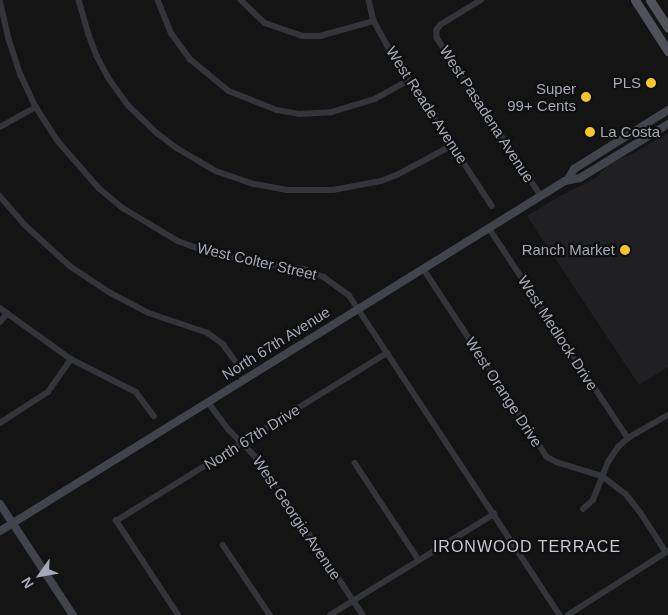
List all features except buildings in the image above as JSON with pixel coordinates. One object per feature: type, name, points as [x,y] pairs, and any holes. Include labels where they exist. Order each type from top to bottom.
[{"type":"main road","points":[[635,0],[668,52]]},
{"type":"main road","points":[[650,0],[668,28]]},
{"type":"main road","name":"North 67th Avenue","points":[[568,179],[574,168],[668,110]]},
{"type":"main road","name":"North 67th Avenue","points":[[0,531],[568,179],[580,178],[668,124]]},
{"type":"main road","points":[[0,504],[73,615]]},
{"type":"street","name":"West Colter Street","points":[[0,0],[8,39],[36,108],[58,141],[94,182],[123,208],[178,241],[203,250],[263,264],[312,272],[342,288],[358,309],[560,615]]},
{"type":"street","points":[[79,0],[97,56],[110,80],[129,106],[164,138],[216,171],[254,184],[287,190],[333,190],[381,181],[397,175],[453,145]]},
{"type":"street","points":[[158,0],[172,34],[190,59],[229,91],[277,110],[299,114],[332,112],[376,100],[409,80]]},
{"type":"street","points":[[241,0],[264,23],[302,36],[320,36],[374,21]]},
{"type":"street","name":"West Reade Avenue","points":[[369,0],[374,21],[409,80],[492,206]]},
{"type":"street","name":"West Pasadena Avenue","points":[[482,0],[441,25],[437,30],[438,38],[541,196]]},
{"type":"street","points":[[0,127],[36,108]]},
{"type":"street","points":[[0,196],[41,240],[82,275],[149,313],[208,333],[223,344],[238,364]]},
{"type":"street","name":"West Medlock Drive","points":[[489,228],[628,438]]},
{"type":"street","name":"West Orange Drive","points":[[423,268],[547,457],[559,464],[602,476],[626,494],[642,513],[667,552]]},
{"type":"street","points":[[0,308],[71,359],[136,392],[154,416]]},
{"type":"street","points":[[0,322],[7,314]]},
{"type":"street","name":"North 67th Drive","points":[[178,615],[116,521],[387,353]]},
{"type":"street","points":[[0,423],[48,392],[71,359]]},
{"type":"street","name":"West Georgia Avenue","points":[[208,402],[217,416],[270,474],[363,615]]},
{"type":"street","points":[[583,509],[593,500],[613,454],[628,438],[668,415]]},
{"type":"street","points":[[356,463],[419,560]]},
{"type":"street","points":[[330,615],[494,514]]},
{"type":"street","points":[[223,544],[270,615]]},
{"type":"street","points":[[568,615],[667,552]]},
{"type":"shaded area","points":[[668,133],[668,367],[639,385],[527,216],[560,196],[596,178],[610,163],[634,153]]},
{"type":"place","name":"PLS","points":[[651,83]]},
{"type":"place","name":"Super 99+ Cents","points":[[586,97]]},
{"type":"place","name":"La Costa","points":[[590,132]]},
{"type":"place","name":"Ranch Market","points":[[625,250]]},
{"type":"district","name":"IRONWOOD TERRACE","points":[[527,547]]}]
